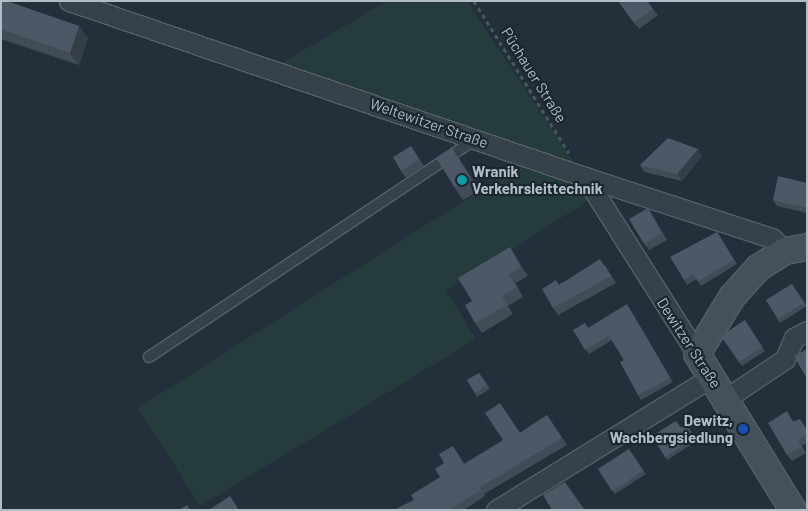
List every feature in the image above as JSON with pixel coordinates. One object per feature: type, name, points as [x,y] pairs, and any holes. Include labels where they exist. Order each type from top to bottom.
[{"type":"street","name":"Weltewitzer Straße","points":[[69,1],[477,138],[580,170],[772,238],[796,249]]},
{"type":"street","name":"Dewitzer Straße","points":[[580,170],[697,354],[792,510]]},
{"type":"street","points":[[697,354],[744,283],[758,268],[796,249]]},
{"type":"street","points":[[725,399],[785,359],[794,338],[807,331]]},
{"type":"street","points":[[496,510],[711,377]]},
{"type":"lane","points":[[149,357],[477,138]]},
{"type":"path","name":"Püchauer Straße","points":[[474,1],[580,170]]},
{"type":"green space","points":[[387,1],[467,1],[596,196],[446,290],[476,339],[200,506],[138,408],[528,160],[272,69]]},
{"type":"building","points":[[1,1],[7,1],[79,26],[70,53],[1,29]]},
{"type":"building","points":[[618,1],[647,1],[653,9],[634,23]]},
{"type":"building","points":[[668,138],[698,149],[677,174],[640,165]]},
{"type":"building","points":[[411,146],[419,159],[401,171],[393,157]]},
{"type":"building","points":[[452,148],[471,178],[455,188],[436,158]]},
{"type":"building","points":[[778,176],[807,183],[807,208],[773,200]]},
{"type":"building","points":[[648,208],[662,233],[644,244],[629,219]]},
{"type":"building","points":[[717,232],[734,260],[698,281],[693,274],[684,280],[670,257]]},
{"type":"building","points":[[510,247],[521,267],[509,274],[517,287],[502,296],[507,305],[475,323],[465,305],[472,301],[458,278]]},
{"type":"building","points":[[600,259],[611,276],[553,308],[542,289],[556,280],[559,285]]},
{"type":"building","points":[[792,284],[804,303],[778,319],[766,300]]},
{"type":"building","points":[[627,304],[670,378],[638,395],[620,362],[624,360],[609,336],[585,350],[573,330],[585,323],[588,328]]},
{"type":"building","points":[[745,320],[762,347],[739,362],[721,336]]},
{"type":"building","points":[[807,349],[807,379],[794,356]]},
{"type":"building","points":[[479,373],[487,385],[475,393],[467,380]]},
{"type":"building","points":[[500,403],[520,433],[547,415],[562,438],[479,488],[481,490],[449,510],[394,510],[414,500],[411,495],[440,477],[435,469],[444,463],[439,454],[453,446],[464,464],[503,440],[485,413]]},
{"type":"building","points":[[787,411],[793,422],[800,419],[807,430],[807,434],[798,440],[802,447],[787,455],[768,423]]},
{"type":"building","points":[[676,421],[681,428],[686,424],[695,438],[665,457],[652,436]]},
{"type":"building","points":[[629,449],[643,471],[612,491],[598,469]]},
{"type":"building","points":[[565,482],[584,509],[552,510],[543,495]]},
{"type":"building","points":[[230,496],[239,510],[209,510]]},
{"type":"building","points":[[187,505],[190,510],[179,510]]},
{"type":"place","name":"Wranik Verkehrsleittechnik","points":[[462,180]]},
{"type":"place","name":"Dewitz, Wachbergsiedlung","points":[[743,429]]}]
